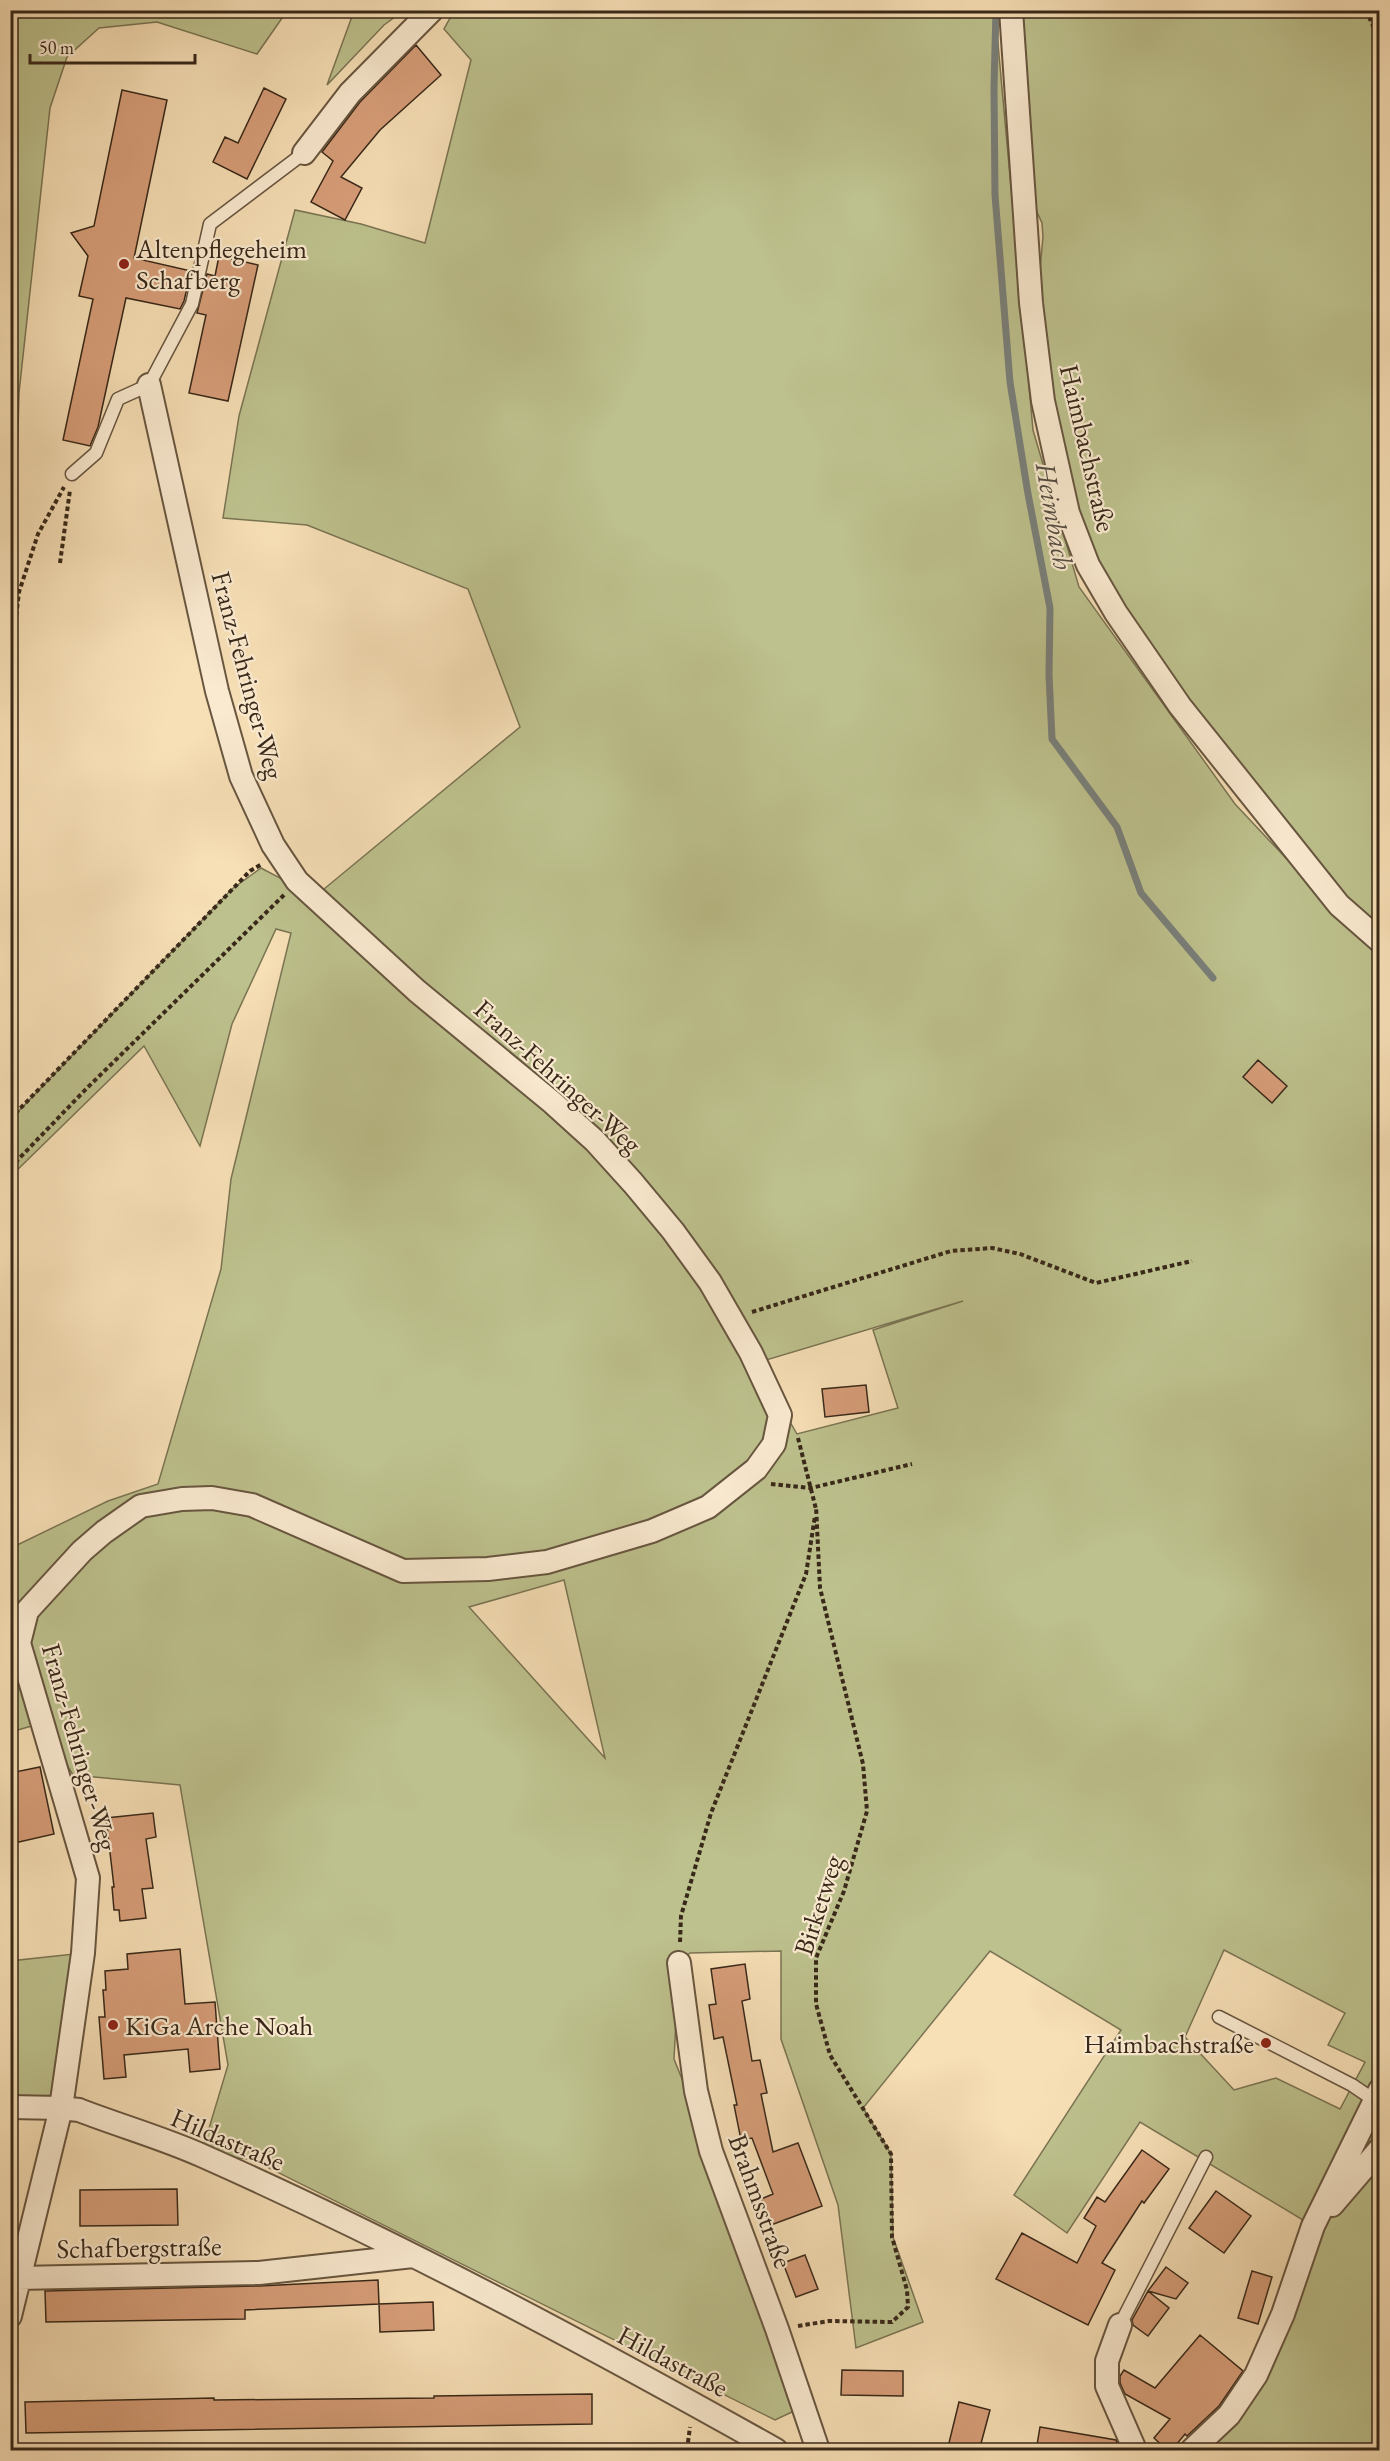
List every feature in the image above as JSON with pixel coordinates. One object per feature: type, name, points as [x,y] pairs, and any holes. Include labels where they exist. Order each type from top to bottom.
[{"type":"street","name":"Haimbachstraße","points":[[1011,10],[1031,303],[1043,401],[1068,513],[1088,565],[1116,613],[1180,706],[1339,905],[1380,941]]},
{"type":"street","points":[[304,153],[350,93],[432,11]]},
{"type":"street","name":"Franz-Fehringer-Weg","points":[[61,2108],[83,1953],[88,1878],[15,1643],[27,1611],[82,1551],[141,1506],[182,1499],[212,1498],[252,1505],[403,1571],[488,1569],[547,1562],[652,1531],[708,1507],[756,1469],[774,1444],[780,1415],[751,1353],[710,1282],[673,1231],[595,1142],[553,1103],[417,991],[297,881],[273,844],[242,776],[217,691],[150,385]]},
{"type":"street","name":"Brahmsstraße","points":[[679,1963],[696,2091],[711,2151],[777,2329],[818,2451]]},
{"type":"street","points":[[1192,2451],[1229,2415],[1256,2375],[1283,2314],[1313,2226],[1377,2095]]},
{"type":"street","name":"Hildastraße","points":[[10,2107],[79,2110],[201,2155],[415,2256],[682,2398],[776,2451]]},
{"type":"street","name":"Schafbergstraße","points":[[10,2316],[61,2108]]},
{"type":"street","points":[[1313,2226],[1380,2149]]},
{"type":"street","name":"Schafbergstraße","points":[[19,2278],[259,2273],[415,2256]]},
{"type":"street","points":[[1120,2325],[1107,2361],[1107,2386],[1136,2451]]},
{"type":"lane","points":[[72,474],[96,453],[118,399],[150,385],[192,304],[210,224],[304,153]]},
{"type":"lane","points":[[1220,2017],[1352,2085],[1377,2095]]},
{"type":"lane","points":[[1120,2325],[1206,2157]]},
{"type":"path","points":[[1366,10],[1380,42]]},
{"type":"path","points":[[60,563],[72,474]]},
{"type":"path","points":[[10,668],[22,582],[38,534],[72,474]]},
{"type":"path","points":[[10,1119],[250,871],[268,861]]},
{"type":"path","points":[[10,1168],[297,881]]},
{"type":"path","points":[[731,1318],[951,1251],[992,1248],[1020,1254],[1096,1283],[1192,1261]]},
{"type":"path","points":[[679,1963],[681,1916],[711,1814],[806,1574],[816,1506],[797,1434],[780,1415]]},
{"type":"path","points":[[741,1481],[811,1488],[912,1464]]},
{"type":"path","name":"Birketweg","points":[[777,2329],[829,2321],[892,2322],[908,2307],[907,2290],[892,2237],[891,2154],[830,2055],[816,2004],[816,1958],[844,1891],[867,1811],[863,1764],[820,1588],[816,1506]]},
{"type":"green space","points":[[11,10],[287,11],[257,54],[157,22],[99,28],[67,57],[50,108],[19,393],[15,540],[11,579]]},
{"type":"green space","points":[[354,11],[403,11],[384,25],[327,85]]},
{"type":"green space","points":[[454,11],[995,11],[1033,430],[1079,587],[1235,804],[1346,922],[1379,949],[1380,2149],[1369,2163],[1380,2170],[1379,2443],[1364,2450],[1199,2450],[1229,2415],[1313,2226],[1140,2122],[1067,2233],[1014,2195],[1121,2030],[990,1951],[863,2108],[891,2154],[893,2237],[923,2322],[856,2348],[838,2205],[781,2039],[781,1951],[690,1953],[679,1963],[674,2059],[711,2151],[794,2411],[775,2420],[251,2159],[201,2155],[228,2065],[180,1785],[73,1775],[42,1723],[11,1732],[11,1643],[26,1611],[11,1621],[11,1548],[108,1501],[158,1484],[221,1269],[231,1179],[291,933],[276,929],[232,1024],[200,1146],[144,1046],[11,1176],[11,1119],[232,889],[261,868],[282,879],[314,908],[629,1163],[356,927],[324,889],[520,727],[468,589],[307,525],[223,518],[239,416],[295,210],[361,224],[425,243],[471,60],[444,29]],"holes":[[[963,1301],[873,1330],[898,1408],[797,1434],[756,1363]],[[564,1580],[605,1758],[469,1607]],[[1224,1950],[1345,2013],[1328,2045],[1365,2062],[1340,2109],[1276,2078],[1234,2090],[1185,2037]]]},
{"type":"green space","points":[[1020,11],[1379,11],[1379,937],[1185,712],[1099,575],[1064,489],[1034,332],[1043,237],[1042,223],[1030,197]]},
{"type":"green space","points":[[83,1953],[61,2108],[11,2107],[10,1961]]},
{"type":"building","points":[[416,45],[441,75],[380,130],[341,177],[362,188],[345,220],[311,202],[333,161],[322,152],[360,102]]},
{"type":"building","points":[[264,88],[286,99],[247,179],[213,162],[225,137],[238,143]]},
{"type":"building","name":"Altenpflegeheim Schafberg","points":[[122,90],[167,100],[134,258],[191,271],[180,309],[126,298],[98,427],[90,446],[63,440],[93,299],[79,296],[88,256],[71,233],[94,226]]},
{"type":"building","points":[[219,256],[258,265],[228,401],[189,393],[206,315],[197,313],[207,274],[215,276]]},
{"type":"building","points":[[1258,1060],[1287,1086],[1272,1103],[1243,1077]]},
{"type":"building","points":[[866,1385],[869,1412],[825,1417],[822,1389]]},
{"type":"building","points":[[40,1767],[54,1834],[10,1844],[10,1773]]},
{"type":"building","points":[[153,1813],[156,1837],[146,1839],[153,1888],[142,1889],[146,1918],[120,1921],[119,1910],[114,1910],[112,1887],[114,1887],[106,1818]]},
{"type":"building","points":[[180,1949],[185,2004],[215,2002],[220,2069],[190,2072],[188,2049],[124,2055],[126,2077],[104,2079],[99,2017],[105,2017],[103,1990],[106,1990],[105,1971],[128,1969],[127,1954]]},
{"type":"building","points":[[745,1964],[750,1999],[742,2001],[752,2061],[760,2060],[767,2093],[761,2094],[773,2152],[798,2143],[822,2206],[771,2225],[761,2199],[773,2194],[752,2138],[741,2140],[734,2105],[737,2105],[723,2037],[714,2039],[709,2005],[716,2004],[711,1969]]},
{"type":"building","points":[[1142,2150],[1169,2169],[1144,2203],[1142,2201],[1102,2263],[1115,2270],[1088,2325],[996,2279],[1022,2233],[1077,2263],[1096,2226],[1084,2218],[1097,2197],[1105,2202]]},
{"type":"building","points":[[177,2189],[178,2225],[80,2226],[80,2190]]},
{"type":"building","points":[[1216,2191],[1251,2216],[1224,2253],[1189,2228]]},
{"type":"building","points":[[805,2255],[818,2289],[796,2297],[783,2263]]},
{"type":"building","points":[[1166,2267],[1188,2283],[1176,2299],[1148,2291]]},
{"type":"building","points":[[1252,2271],[1272,2277],[1258,2324],[1238,2318]]},
{"type":"building","points":[[378,2280],[379,2304],[245,2310],[245,2319],[46,2322],[45,2291],[259,2286]]},
{"type":"building","points":[[1148,2291],[1169,2308],[1148,2336],[1133,2325],[1132,2320]]},
{"type":"building","points":[[433,2302],[434,2330],[380,2332],[379,2304]]},
{"type":"building","points":[[1200,2335],[1243,2371],[1219,2406],[1187,2436],[1185,2434],[1171,2451],[1168,2451],[1154,2438],[1170,2419],[1125,2394],[1120,2383],[1120,2376],[1124,2370],[1155,2388]]},
{"type":"building","points":[[842,2370],[903,2371],[903,2396],[841,2395]]},
{"type":"building","points":[[592,2394],[592,2424],[26,2433],[25,2402]]},
{"type":"building","points":[[959,2402],[990,2410],[979,2451],[947,2451]]},
{"type":"building","points":[[1040,2427],[1116,2440],[1120,2451],[1036,2451]]},
{"type":"waterway","name":"Heimbach","points":[[996,10],[995,195],[1010,382],[1050,608],[1049,675],[1052,739],[1117,827],[1141,893],[1213,978]]},
{"type":"place","name":"Altenpflegeheim Schafberg","points":[[124,264]]},
{"type":"place","name":"KiGa Arche Noah","points":[[113,2025]]},
{"type":"place","name":"Haimbachstraße","points":[[1266,2043]]}]
